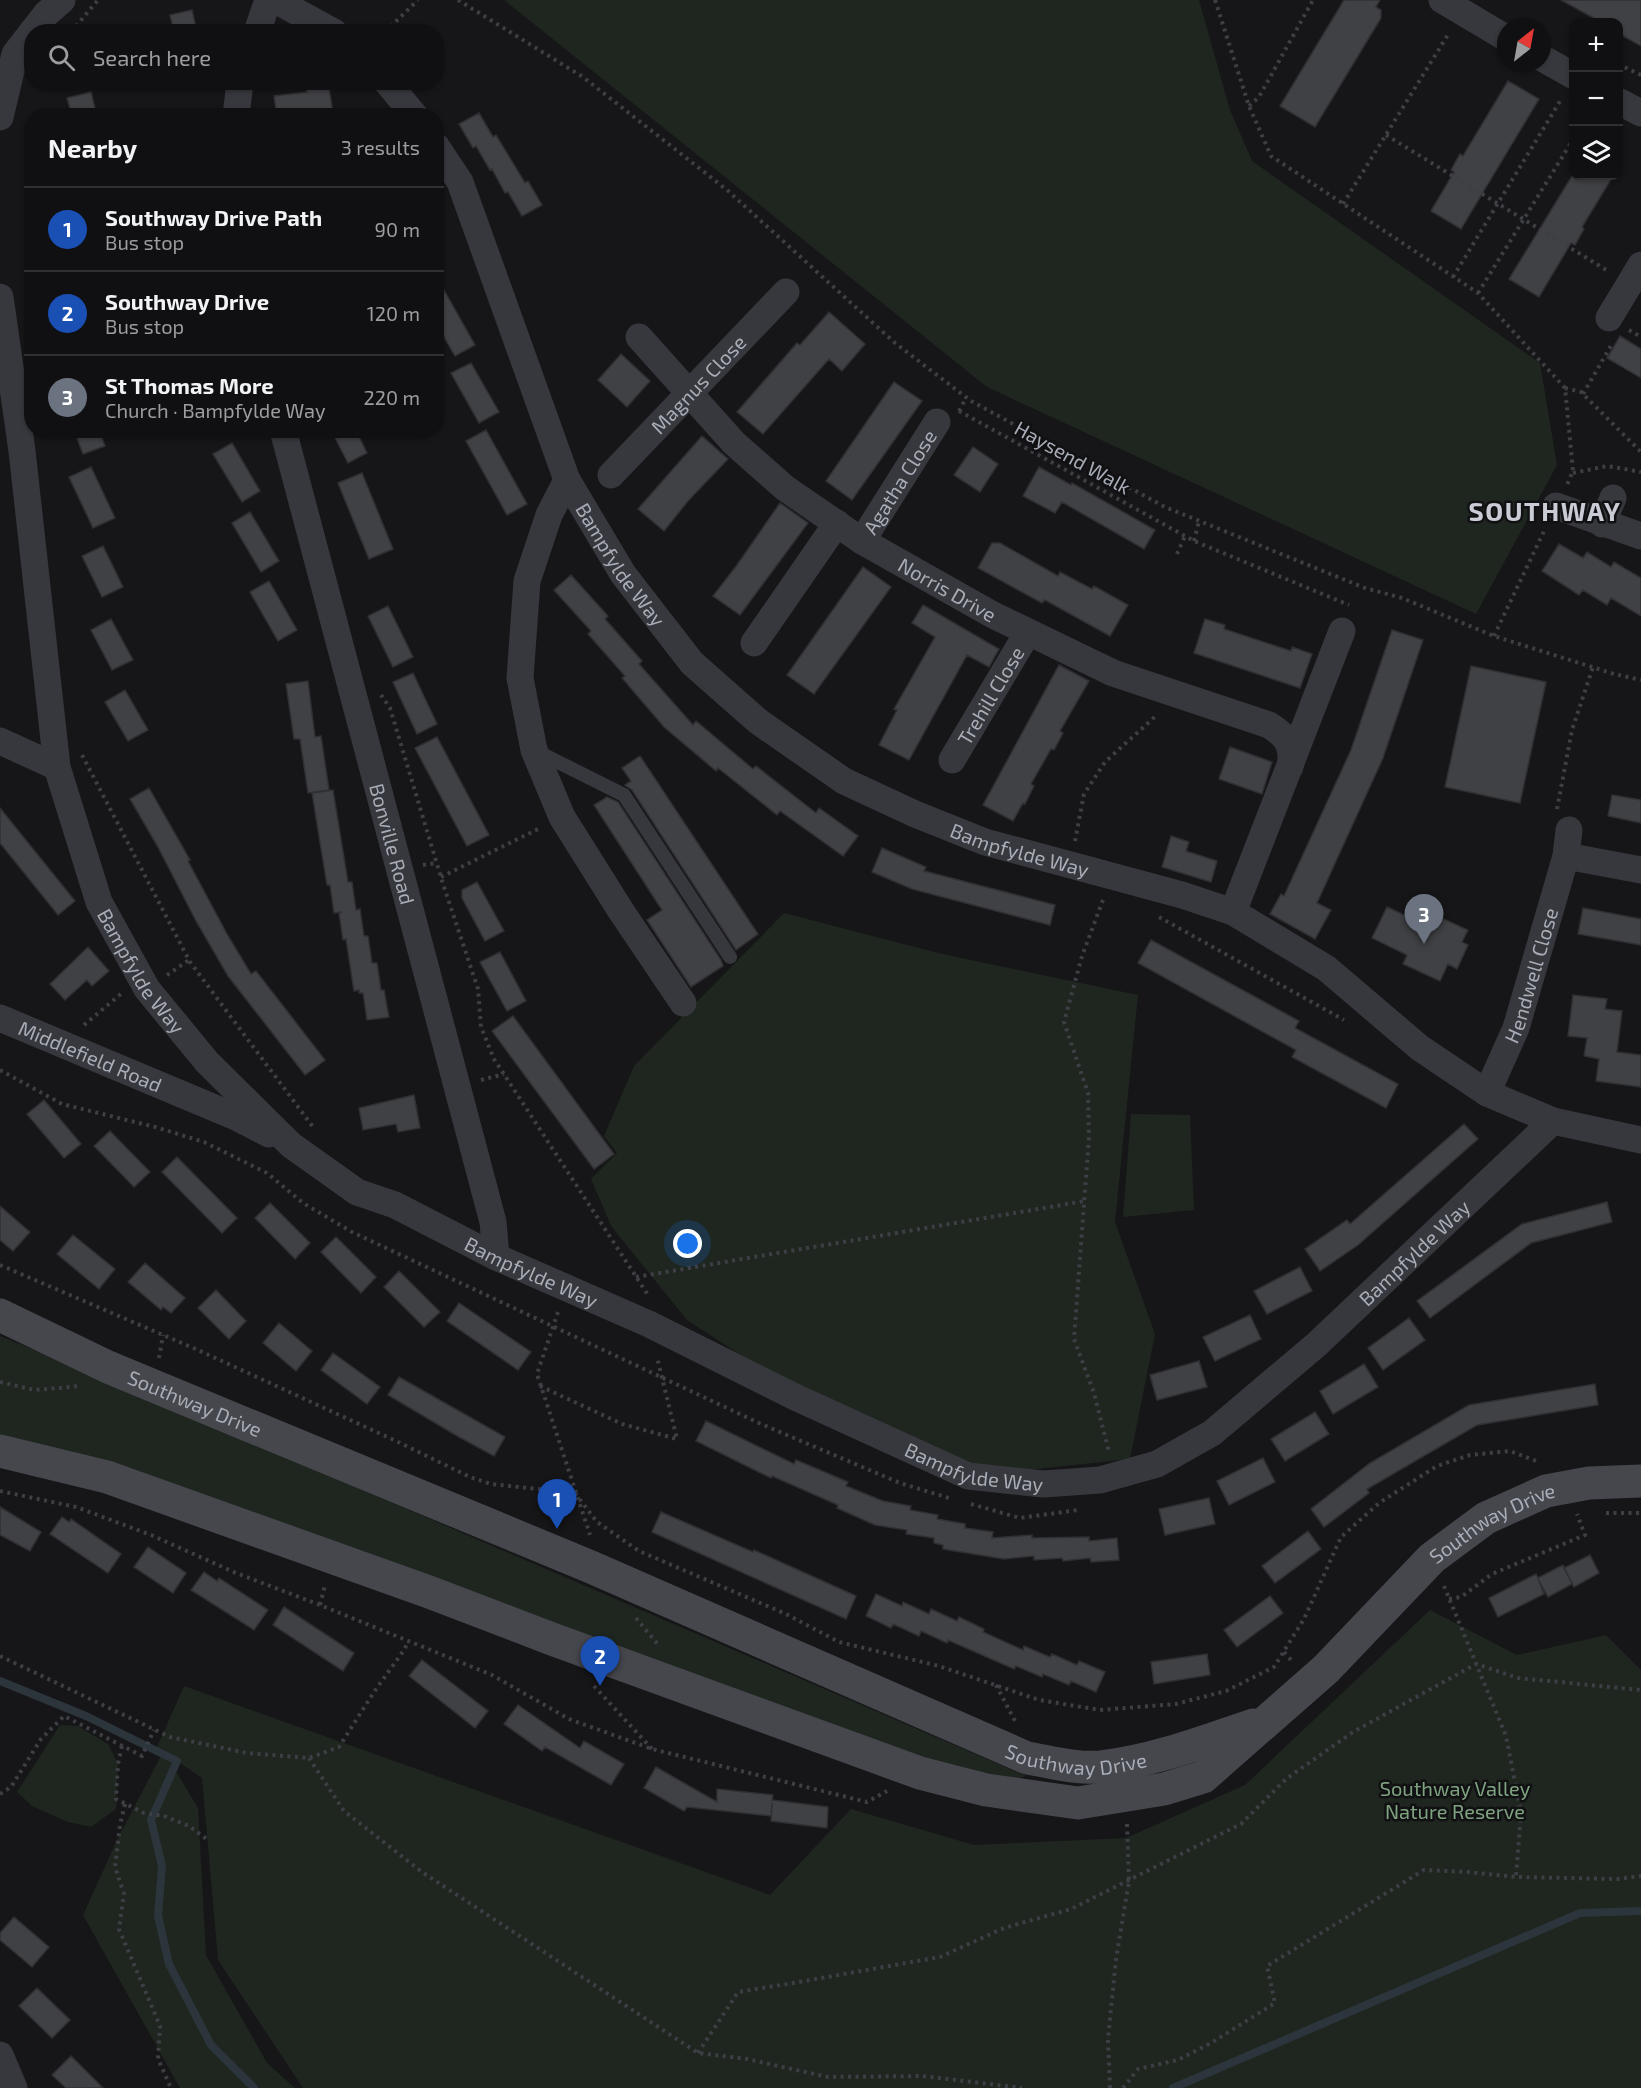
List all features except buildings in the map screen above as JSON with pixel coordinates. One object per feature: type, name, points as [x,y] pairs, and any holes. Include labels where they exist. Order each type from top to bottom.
[{"type":"street","points":[[38,24],[62,0]]},
{"type":"street","points":[[260,24],[268,0]]},
{"type":"street","points":[[275,0],[319,24]]},
{"type":"street","points":[[1452,6],[1497,33]]},
{"type":"street","points":[[0,117],[15,54],[24,42]]},
{"type":"street","points":[[1551,65],[1569,80]]},
{"type":"street","points":[[237,108],[239,90]]},
{"type":"street","points":[[394,90],[408,108]]},
{"type":"street","points":[[1623,104],[1641,113]]},
{"type":"street","name":"Bampfylde Way","points":[[444,158],[460,182],[567,480],[623,574],[692,663],[759,722],[844,781],[915,814],[985,842],[1182,895],[1233,912],[1326,968],[1420,1048],[1487,1093],[1553,1121],[1641,1140]]},
{"type":"street","points":[[1613,327],[1635,275]]},
{"type":"street","name":"Magnus Close","points":[[611,475],[786,292]]},
{"type":"street","name":"Bampfylde Way","points":[[0,297],[21,451],[57,767],[99,902],[147,989],[207,1062],[291,1145],[357,1192],[395,1205],[496,1257],[566,1287],[651,1314],[795,1397],[968,1476],[1043,1484],[1100,1480],[1156,1464],[1212,1433],[1316,1345],[1553,1121]]},
{"type":"street","name":"Norris Drive","points":[[639,337],[734,443],[785,488],[862,541],[993,615],[1113,673],[1269,725],[1280,731],[1290,743],[1292,758],[1290,767]]},
{"type":"street","name":"Agatha Close","points":[[862,541],[948,416]]},
{"type":"street","name":"Bonville Road","points":[[285,438],[490,1210],[496,1257]]},
{"type":"street","name":"Bampfylde Way","points":[[567,480],[549,515],[527,581],[520,678],[534,750],[562,817],[621,911],[683,1003]]},
{"type":"street","points":[[1602,524],[1613,498]]},
{"type":"street","points":[[1556,506],[1641,537]]},
{"type":"street","points":[[754,643],[837,524]]},
{"type":"street","name":"Norris Drive","points":[[1233,912],[1342,631]]},
{"type":"street","name":"Trehill Close","points":[[952,760],[1028,632]]},
{"type":"street","points":[[0,741],[57,767]]},
{"type":"street","points":[[1568,843],[1641,870]]},
{"type":"street","name":"Hendwell Close","points":[[1487,1093],[1516,1028],[1568,843]]},
{"type":"street","name":"Middlefield Road","points":[[0,1018],[236,1117],[291,1145]]},
{"type":"street","name":"Middlefield Road","points":[[180,1093],[207,1062]]},
{"type":"street","name":"Southway Drive","points":[[0,1315],[108,1367],[591,1567],[1027,1758],[1099,1767],[1170,1753],[1267,1720]]},
{"type":"street","name":"Southway Drive","points":[[0,1451],[107,1477],[429,1592],[920,1773],[986,1790],[1078,1803],[1164,1790],[1203,1777],[1326,1669],[1432,1558],[1486,1518],[1546,1491],[1589,1483],[1641,1481]]},
{"type":"street","points":[[0,2055],[14,2088]]},
{"type":"lane","points":[[534,750],[624,795],[730,957]]},
{"type":"path","points":[[393,24],[418,0]]},
{"type":"path","points":[[458,0],[583,77],[727,190],[895,343],[966,398],[1165,507],[1365,588],[1402,598],[1494,636],[1641,680]]},
{"type":"path","points":[[1215,0],[1249,106],[1271,156],[1478,293],[1564,388],[1583,394],[1641,452]]},
{"type":"path","points":[[1249,106],[1259,97],[1311,1]]},
{"type":"path","points":[[1343,204],[1386,135],[1452,6]]},
{"type":"path","points":[[1623,66],[1641,75]]},
{"type":"path","points":[[1452,277],[1569,85]]},
{"type":"path","points":[[1386,135],[1524,221],[1635,275]]},
{"type":"path","points":[[1478,293],[1569,146]]},
{"type":"path","points":[[1583,394],[1613,327]]},
{"type":"path","points":[[1494,636],[1572,474],[1564,388]]},
{"type":"path","points":[[948,416],[966,398]]},
{"type":"path","name":"Haysend Walk","points":[[948,416],[1194,541],[1352,607],[1342,631]]},
{"type":"path","points":[[1572,474],[1607,466],[1641,472]]},
{"type":"path","points":[[1194,541],[1199,520]]},
{"type":"path","points":[[1177,554],[1185,536]]},
{"type":"path","points":[[1568,843],[1554,826],[1572,730],[1593,667]]},
{"type":"path","points":[[1070,865],[1084,794],[1105,762],[1160,712],[1164,690]]},
{"type":"path","points":[[379,693],[390,708],[441,877],[478,989],[481,1027],[494,1059],[636,1277],[651,1314],[677,1440],[622,1424],[540,1386]]},
{"type":"path","points":[[81,752],[190,962],[317,1132]]},
{"type":"path","points":[[441,877],[562,817]]},
{"type":"path","points":[[1112,876],[1082,956],[1064,1022],[1088,1093],[1089,1137],[1074,1339],[1094,1393],[1115,1476]]},
{"type":"path","points":[[1152,913],[1313,1003]]},
{"type":"path","points":[[62,1044],[141,977]]},
{"type":"path","points":[[0,1070],[62,1104],[155,1127],[204,1142],[267,1173],[303,1203],[352,1232],[462,1282],[552,1328]]},
{"type":"path","points":[[636,1277],[1084,1201]]},
{"type":"path","points":[[0,1265],[209,1355],[470,1477],[491,1485],[575,1493],[597,1522],[639,1551],[786,1614],[839,1642],[939,1666],[1039,1700],[1101,1710],[1176,1704],[1226,1691],[1274,1667],[1304,1618],[1341,1537],[1379,1503],[1437,1466],[1470,1455],[1510,1451],[1544,1464],[1532,1468]]},
{"type":"path","points":[[566,1287],[537,1374],[593,1544],[591,1567]]},
{"type":"path","points":[[0,1382],[35,1390],[84,1386],[108,1367]]},
{"type":"path","points":[[0,1491],[78,1507],[151,1535],[236,1573],[492,1675],[569,1719],[652,1749],[867,1802],[920,1773]]},
{"type":"path","points":[[1599,1514],[1641,1513]]},
{"type":"path","points":[[1449,1599],[1461,1598],[1492,1574],[1585,1535],[1577,1514]]},
{"type":"path","points":[[1567,1517],[1588,1514]]},
{"type":"path","points":[[1450,1578],[1443,1584],[1506,1736],[1521,1813],[1516,1877]]},
{"type":"path","points":[[630,1612],[661,1648]]},
{"type":"path","points":[[0,1656],[170,1737],[247,1753],[309,1758],[339,1747],[408,1642]]},
{"type":"path","points":[[698,2053],[738,1992],[940,1957],[1005,1928],[1071,1909],[1129,1881],[1241,1824],[1286,1779],[1353,1732],[1476,1664],[1518,1678],[1641,1690]]},
{"type":"path","points":[[591,1682],[652,1749]]},
{"type":"path","points":[[0,1794],[11,1787],[41,1739],[64,1716],[142,1756],[154,1730]]},
{"type":"path","points":[[122,1746],[118,1764],[116,1799],[144,1813],[164,1816],[189,1826],[208,1840]]},
{"type":"path","points":[[309,1758],[344,1811],[422,1872],[698,2053],[747,2059],[828,2077],[923,2076],[1022,2088]]},
{"type":"path","points":[[1110,2088],[1108,2039],[1116,1959],[1129,1881],[1126,1796]]},
{"type":"path","points":[[124,1804],[115,1867],[124,1894],[119,1929],[160,2026],[158,2059],[171,2088]]},
{"type":"path","points":[[1123,2088],[1138,2068],[1178,2060],[1211,2043],[1275,2003],[1267,1966],[1424,1870],[1516,1877],[1618,1879],[1641,1876]]},
{"type":"green space","points":[[504,0],[1199,0],[1230,110],[1252,161],[1540,363],[1557,465],[1476,614],[987,387]]},
{"type":"green space","points":[[784,913],[942,954],[1138,995],[1115,1222],[1155,1334],[1130,1459],[990,1474],[762,1369],[687,1320],[611,1226],[591,1179],[617,1153],[604,1136],[634,1066]]},
{"type":"green space","points":[[1131,1114],[1190,1115],[1194,1210],[1123,1217]]},
{"type":"green space","points":[[0,1336],[108,1380],[1026,1776],[963,1796],[0,1446]]},
{"type":"green space","name":"Southway Valley Nature Reserve","points":[[1430,1610],[1517,1655],[1606,1635],[1641,1670],[1641,2088],[303,2088],[218,1960],[202,1778],[165,1753],[198,1808],[206,1955],[267,2063],[295,2088],[180,2088],[83,1915],[117,1840],[163,1752],[157,1747],[184,1686],[770,1895],[851,1809],[974,1845],[1126,1838],[1245,1785]]},
{"type":"green space","points":[[60,1725],[78,1726],[108,1744],[118,1764],[116,1809],[91,1827],[68,1822],[32,1806],[17,1792]]},
{"type":"waterway","points":[[0,1681],[86,1716],[177,1761],[151,1820],[162,1866],[158,1916],[169,1964],[211,2045],[254,2088]]},
{"type":"waterway","points":[[1173,2088],[1580,1913],[1641,1911]]},
{"type":"place","name":"St Thomas More","points":[[1424,944]]},
{"type":"place","name":"Southway Drive Path","points":[[557,1529]]},
{"type":"place","name":"Southway Drive","points":[[600,1686]]},
{"type":"district","name":"SOUTHWAY","points":[[1545,510]]}]
